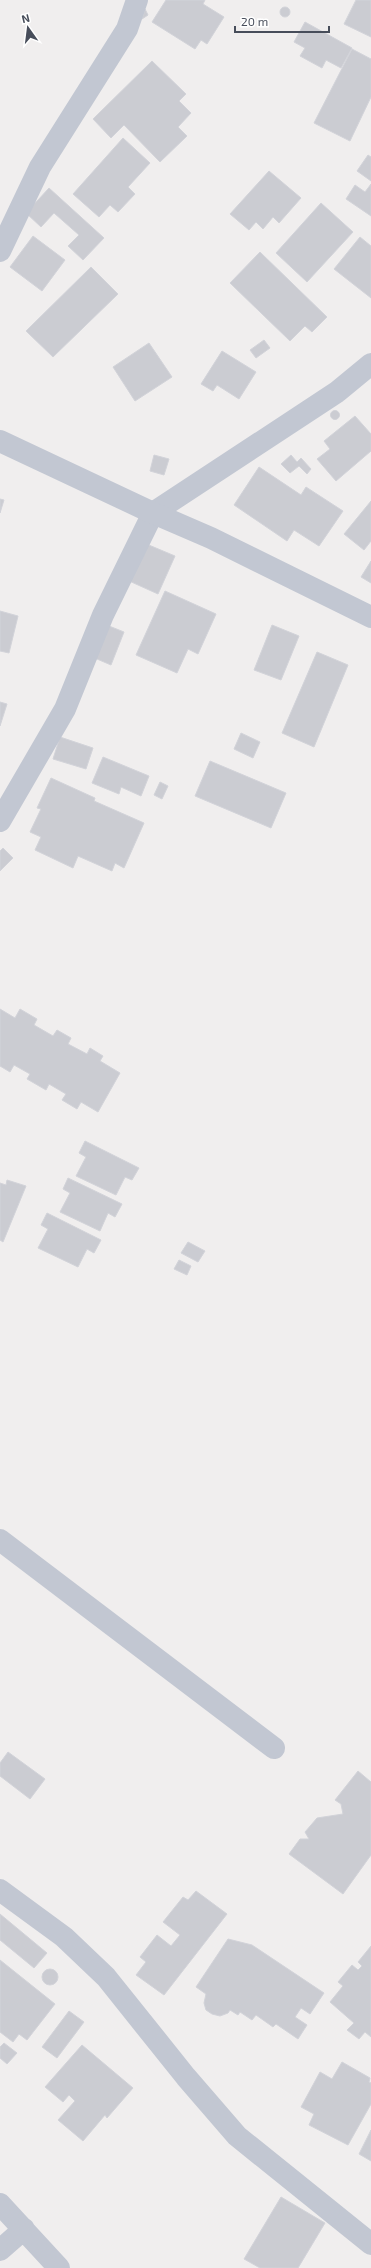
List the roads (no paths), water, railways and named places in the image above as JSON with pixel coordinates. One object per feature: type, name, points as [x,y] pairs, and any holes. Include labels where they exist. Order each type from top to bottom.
[{"type":"street","points":[[0,252],[40,167],[128,29],[137,0]]},
{"type":"street","points":[[0,821],[65,709],[103,615],[153,513],[337,392],[371,364]]},
{"type":"street","points":[[0,441],[153,513],[211,538],[371,617]]},
{"type":"street","points":[[0,1540],[274,1748]]},
{"type":"street","points":[[0,1890],[64,1937],[106,1977],[186,2077],[237,2136],[371,2244]]},
{"type":"street","points":[[0,2204],[59,2268]]},
{"type":"street","points":[[0,2250],[24,2229]]}]
